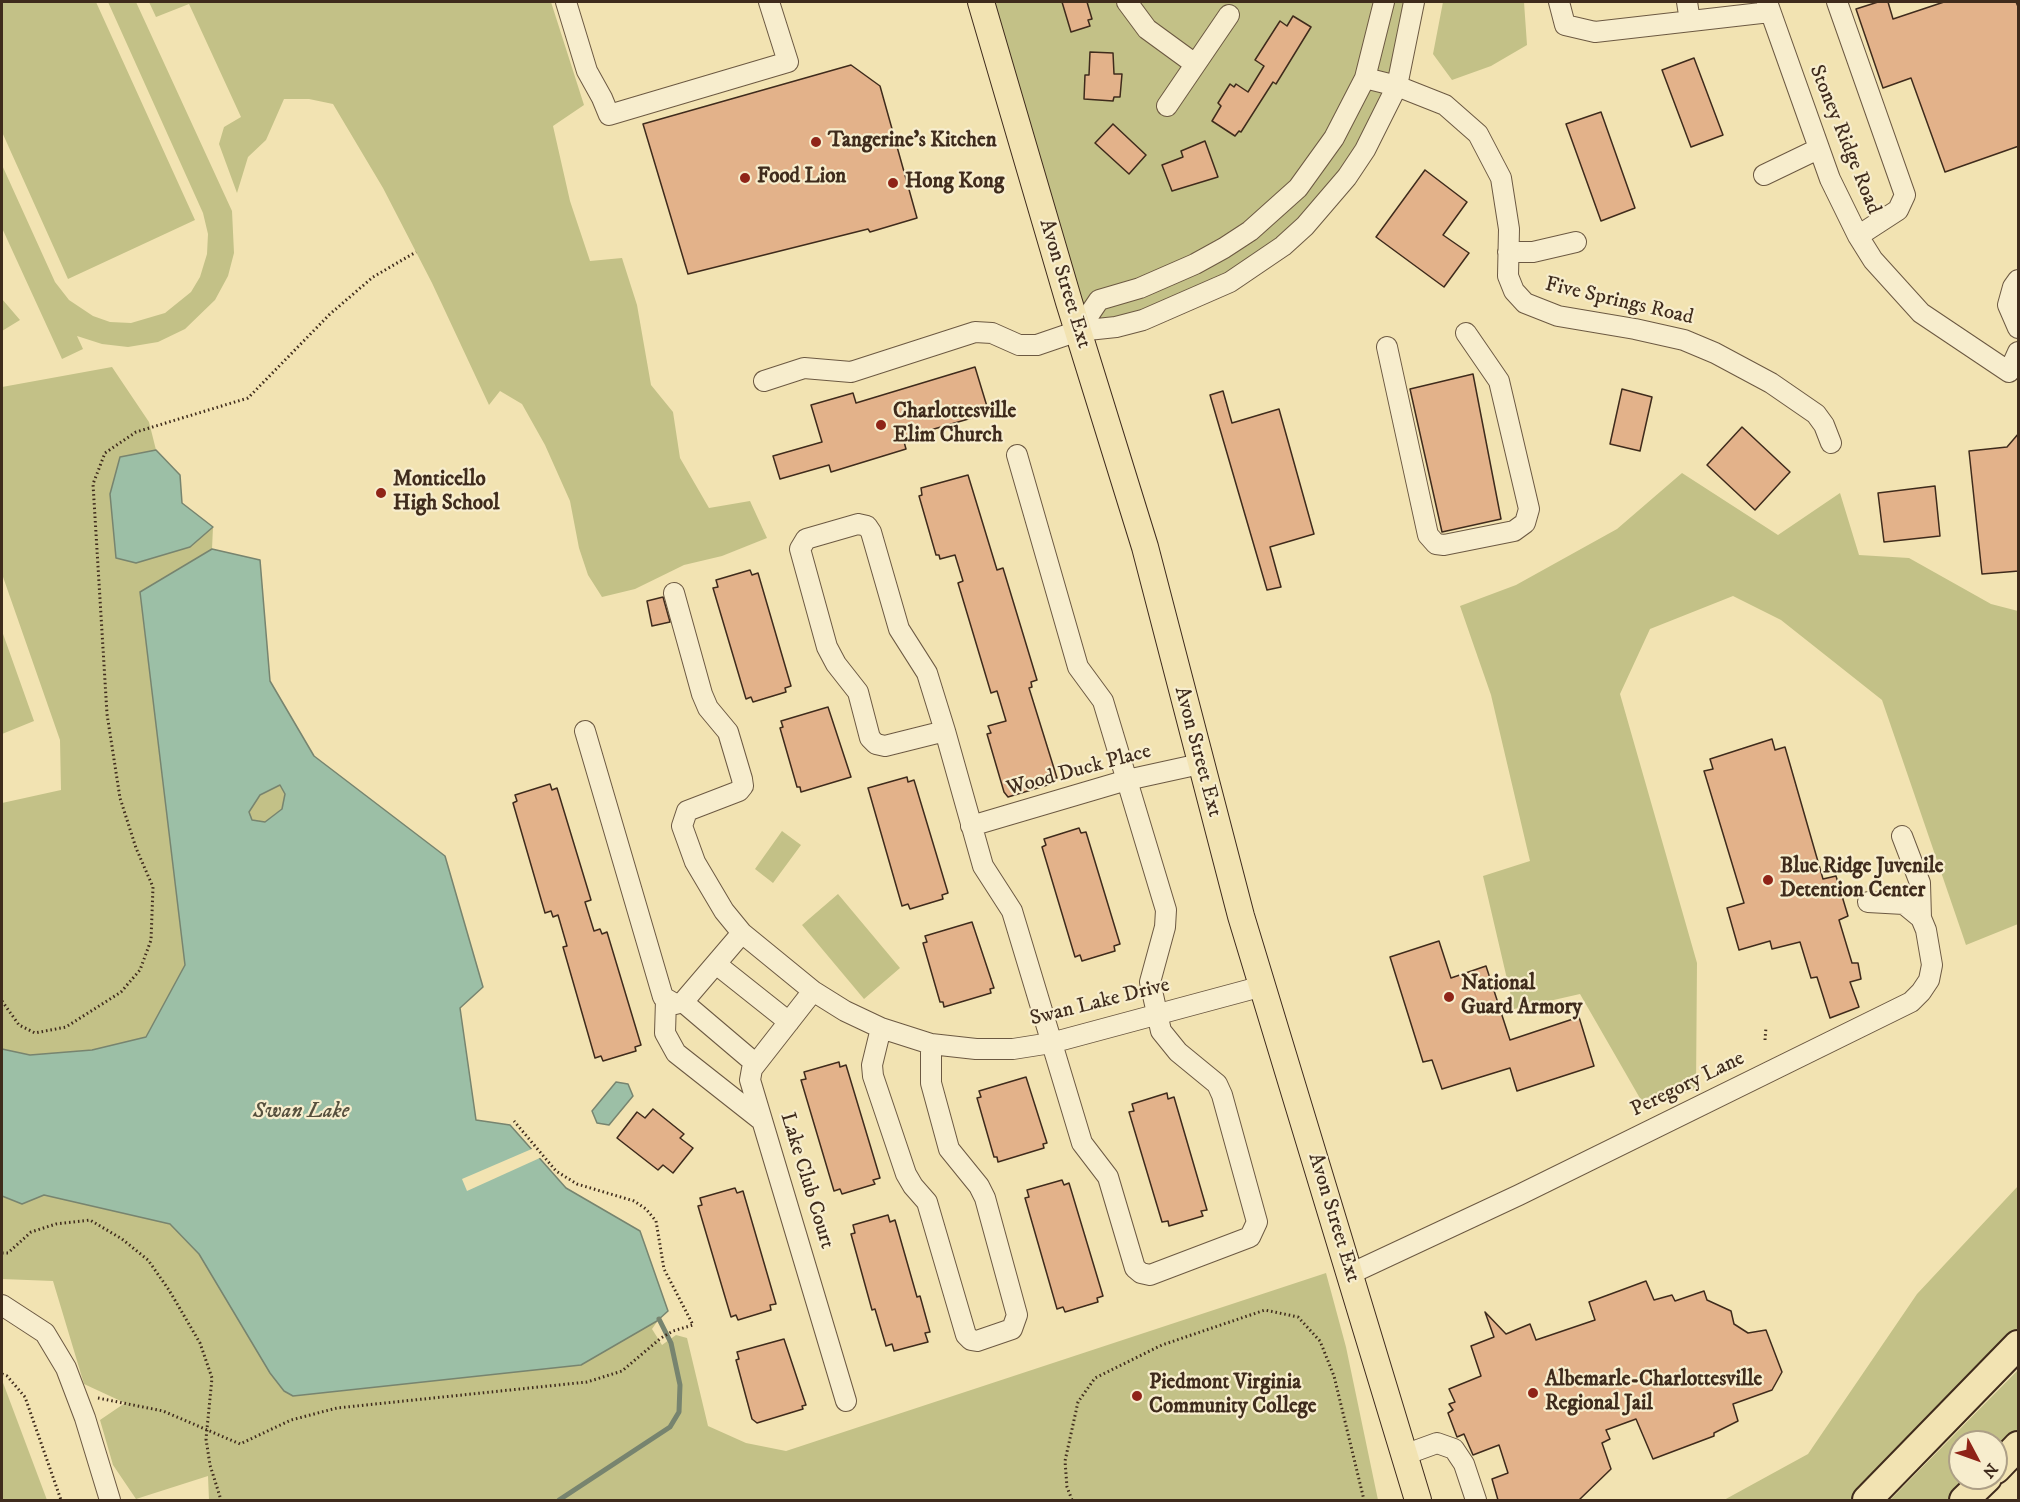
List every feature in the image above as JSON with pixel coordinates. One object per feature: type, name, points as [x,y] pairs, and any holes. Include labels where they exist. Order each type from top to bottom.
[{"type":"highway","points":[[1867,1500],[2019,1345]]},
{"type":"highway","points":[[2008,1457],[2019,1446]]},
{"type":"main road","name":"Avon Street Ext","points":[[981,2],[1145,547],[1200,764],[1263,986],[1418,1500]]},
{"type":"street","points":[[566,2],[587,71],[609,115],[788,62],[769,2]]},
{"type":"street","points":[[1127,2],[1147,29],[1195,64]]},
{"type":"street","points":[[1078,330],[1099,300],[1140,288],[1196,264],[1233,243],[1276,209],[1317,164],[1334,138],[1365,78],[1384,2]]},
{"type":"street","points":[[764,381],[804,368],[850,372],[975,332],[992,333],[1019,345],[1036,345],[1078,330],[1116,327],[1143,320],[1203,296],[1257,266],[1305,226],[1347,177],[1365,150],[1397,86],[1414,2]]},
{"type":"street","points":[[1559,2],[1565,25],[1595,32],[1690,21],[1769,7]]},
{"type":"street","points":[[1687,2],[1690,21]]},
{"type":"street","points":[[1837,2],[1905,195],[1898,210],[1858,236]]},
{"type":"street","name":"Stoney Ridge Road","points":[[1769,7],[1818,149],[1858,236],[1873,261],[1905,298],[1949,334],[2009,372],[2019,352]]},
{"type":"street","points":[[1167,106],[1229,15]]},
{"type":"street","name":"Five Springs Road","points":[[1365,78],[1397,86],[1445,105],[1463,118],[1478,134],[1501,178],[1507,203],[1508,276],[1514,291],[1525,303],[1558,316],[1684,340],[1715,353],[1770,383],[1816,414],[1824,425],[1831,443]]},
{"type":"street","points":[[1764,175],[1818,149]]},
{"type":"street","points":[[1508,252],[1533,252],[1576,242]]},
{"type":"street","points":[[2019,280],[2013,287],[2008,305],[2019,327]]},
{"type":"street","points":[[1387,347],[1428,535],[1436,544],[1444,545],[1514,531],[1525,523],[1529,509],[1499,381],[1466,333]]},
{"type":"street","points":[[945,731],[885,746],[876,744],[870,738],[858,692],[827,647],[800,549],[806,539],[858,524],[867,526],[871,532],[899,629],[927,673],[945,731],[983,866],[1012,911],[1082,1143],[1107,1177],[1135,1268],[1141,1273],[1150,1275],[1250,1237],[1257,1222],[1217,1084],[1171,1045],[1161,1031],[1150,982],[1166,927],[1166,910],[1103,701],[1078,667],[1017,455]]},
{"type":"street","name":"Swan Lake Drive","points":[[674,593],[702,694],[708,708],[728,732],[742,778],[739,791],[687,811],[682,826],[695,862],[709,890],[742,933],[813,991],[881,1028],[932,1044],[976,1049],[1012,1049],[1051,1043],[1263,986]]},
{"type":"street","points":[[585,731],[663,997],[675,1001],[756,1064],[813,991]]},
{"type":"street","name":"Wood Duck Place","points":[[971,826],[1127,780],[1200,764]]},
{"type":"street","name":"Peregory Lane","points":[[1350,1274],[1519,1195],[1911,1002],[1929,980],[1932,965],[1926,930],[1921,918],[1920,883],[1902,836]]},
{"type":"street","points":[[1868,902],[1904,904],[1921,918]]},
{"type":"street","points":[[742,933],[716,964],[675,1001],[665,1033],[676,1053],[761,1120]]},
{"type":"street","points":[[716,964],[789,1022]]},
{"type":"street","points":[[881,1028],[872,1065],[873,1076],[906,1174],[927,1202],[966,1335],[970,1340],[977,1341],[1012,1329],[1017,1316],[985,1198],[979,1186],[949,1149],[931,1083],[932,1044]]},
{"type":"street","name":"Lake Club Court","points":[[756,1064],[750,1080],[796,1227],[846,1401]]},
{"type":"street","points":[[2,1305],[45,1333],[66,1368],[110,1500]]},
{"type":"street","points":[[1404,1455],[1437,1443],[1454,1449],[1464,1464],[1476,1500]]},
{"type":"path","points":[[2,1001],[18,1025],[34,1033],[66,1027],[121,992],[140,970],[151,940],[153,887],[136,848],[120,798],[107,714],[93,484],[105,453],[136,432],[248,398],[330,314],[373,277],[416,252]]},
{"type":"path","points":[[1765,1040],[1766,1027]]},
{"type":"path","points":[[75,1393],[162,1411],[240,1444],[291,1420],[337,1408],[587,1382],[622,1371],[661,1338],[673,1331],[693,1325],[664,1269],[656,1221],[646,1209],[634,1201],[577,1185],[556,1172],[514,1121]]},
{"type":"path","points":[[2,1252],[8,1253],[31,1232],[56,1224],[90,1220],[122,1239],[148,1260],[169,1290],[200,1343],[212,1378],[207,1430],[210,1465],[221,1500]]},
{"type":"path","points":[[1072,1500],[1067,1487],[1065,1461],[1078,1402],[1095,1378],[1162,1345],[1264,1310],[1298,1317],[1320,1341],[1334,1376],[1364,1500]]},
{"type":"path","points":[[2,1374],[7,1376],[25,1397],[61,1500]]},
{"type":"shaded area","points":[[2,2],[96,2],[195,220],[68,279],[2,132]]},
{"type":"shaded area","points":[[108,2],[136,2],[232,211],[234,253],[228,276],[215,300],[185,329],[158,342],[128,347],[102,344],[77,336],[83,349],[62,359],[2,228],[2,165],[55,282],[69,300],[93,316],[110,322],[131,323],[165,313],[191,292],[200,277],[207,254],[208,234],[203,213]]},
{"type":"shaded area","points":[[149,2],[551,2],[584,105],[553,126],[570,201],[590,261],[622,258],[637,305],[651,385],[673,412],[680,458],[709,508],[750,501],[767,538],[722,556],[684,565],[635,589],[602,597],[588,575],[579,548],[570,501],[545,445],[522,404],[500,391],[489,405],[432,283],[383,188],[333,104],[309,99],[284,99],[266,140],[248,157],[237,193],[219,144],[224,127],[241,117],[189,4],[156,17]]},
{"type":"shaded area","points":[[981,2],[1414,2],[1397,86],[1347,177],[1230,282],[1078,330]]},
{"type":"shaded area","points":[[1443,2],[1524,2],[1527,45],[1491,66],[1452,80],[1433,54]]},
{"type":"shaded area","points":[[2,299],[20,320],[2,331]]},
{"type":"shaded area","points":[[112,367],[149,422],[156,450],[120,458],[136,563],[190,547],[213,527],[212,549],[140,593],[185,965],[146,1037],[92,1050],[30,1055],[2,1049],[2,803],[61,790],[60,740],[2,574],[2,387]]},
{"type":"shaded area","points":[[1682,473],[1778,535],[1840,493],[1859,555],[1909,558],[1991,604],[2018,611],[2018,924],[1966,945],[1882,700],[1781,620],[1733,596],[1650,629],[1620,694],[1697,963],[1696,1089],[1645,1107],[1580,994],[1514,1009],[1483,876],[1530,861],[1491,695],[1460,606],[1516,585],[1617,529]]},
{"type":"shaded area","points":[[2,631],[34,721],[2,734]]},
{"type":"shaded area","points":[[280,785],[285,794],[282,809],[265,822],[252,820],[249,811],[260,795]]},
{"type":"shaded area","points":[[782,831],[801,845],[773,883],[755,869]]},
{"type":"shaded area","points":[[838,894],[900,968],[864,999],[802,925]]},
{"type":"shaded area","points":[[2018,1186],[2018,1345],[1867,1500],[1724,1500],[1808,1454],[1917,1294]]},
{"type":"shaded area","points":[[44,1195],[170,1224],[199,1254],[581,1365],[659,1319],[652,1329],[662,1345],[676,1335],[687,1338],[708,1426],[746,1443],[786,1451],[1326,1273],[1346,1347],[1378,1500],[209,1500],[208,1476],[136,1499],[113,1465],[100,1420],[125,1403],[84,1384],[53,1281],[2,1279],[2,1196],[22,1204]]},
{"type":"shaded area","points":[[2018,1370],[2018,1439],[2008,1449],[2008,1430],[1959,1430]]},
{"type":"shaded area","points":[[2,1380],[47,1500],[2,1500]]},
{"type":"shaded area","points":[[1948,1441],[1948,1490],[1967,1490],[1957,1500],[1890,1500]]},
{"type":"water","points":[[156,450],[180,475],[182,503],[213,527],[190,547],[136,563],[116,558],[110,494],[120,457]]},
{"type":"water","name":"Swan Lake","points":[[212,549],[260,560],[270,681],[314,756],[445,856],[483,987],[460,1008],[476,1120],[510,1125],[566,1188],[640,1231],[668,1311],[657,1321],[581,1365],[293,1396],[284,1391],[270,1373],[199,1254],[170,1224],[44,1195],[22,1204],[2,1196],[2,1049],[30,1055],[92,1050],[146,1037],[185,965],[140,592]],"holes":[[[280,785],[285,794],[282,809],[265,822],[252,820],[249,812],[260,795]]]},
{"type":"water","points":[[616,1082],[628,1084],[633,1096],[609,1125],[597,1123],[592,1111]]},
{"type":"pier","points":[[534,1148],[542,1157],[467,1191],[462,1179]]},
{"type":"building","points":[[1062,2],[1087,2],[1092,19],[1088,20],[1090,26],[1071,32]]},
{"type":"building","points":[[1878,2],[1888,2],[1893,19],[1944,2],[2016,2],[2019,9],[2019,146],[1945,172],[1911,78],[1883,88],[1856,9]]},
{"type":"building","points":[[1293,16],[1311,27],[1276,84],[1273,82],[1241,132],[1239,131],[1235,136],[1212,121],[1221,106],[1218,103],[1230,84],[1234,87],[1236,84],[1248,92],[1264,66],[1255,60],[1280,21],[1287,26]]},
{"type":"building","points":[[1090,52],[1113,53],[1114,74],[1122,74],[1120,97],[1114,97],[1113,101],[1084,99],[1085,75],[1089,75]]},
{"type":"building","points":[[1694,58],[1723,135],[1691,147],[1662,70]]},
{"type":"building","points":[[851,65],[880,86],[917,218],[870,232],[868,229],[688,274],[643,124]]},
{"type":"building","points":[[1601,112],[1635,208],[1601,221],[1566,124]]},
{"type":"building","points":[[1113,124],[1146,155],[1129,174],[1095,143]]},
{"type":"building","points":[[1205,141],[1218,177],[1172,191],[1162,165],[1183,157],[1181,151]]},
{"type":"building","points":[[1425,170],[1467,202],[1443,235],[1469,253],[1444,287],[1376,237]]},
{"type":"building","name":"Charlottesville Elim Church","points":[[975,367],[989,413],[903,438],[906,449],[831,472],[829,465],[780,479],[773,456],[822,442],[811,405],[853,393],[856,403]]},
{"type":"building","points":[[1473,374],[1501,519],[1442,532],[1410,389]]},
{"type":"building","points":[[1622,389],[1652,397],[1640,451],[1610,444]]},
{"type":"building","points":[[1223,391],[1232,423],[1279,409],[1314,534],[1270,547],[1281,587],[1267,590],[1210,395]]},
{"type":"building","points":[[1742,427],[1790,472],[1755,510],[1707,465]]},
{"type":"building","points":[[2019,433],[2019,571],[1982,574],[1969,451],[2007,447]]},
{"type":"building","points":[[968,475],[997,570],[1003,568],[1037,680],[1031,682],[1032,687],[1029,688],[1057,778],[1053,779],[1054,783],[1008,797],[1004,792],[987,734],[991,733],[988,726],[1006,721],[997,691],[991,693],[958,583],[963,581],[955,555],[940,559],[939,555],[936,555],[919,496],[922,495],[921,488]]},
{"type":"building","points":[[1935,486],[1940,536],[1884,542],[1878,493]]},
{"type":"building","points":[[750,570],[752,575],[758,573],[791,686],[785,688],[786,692],[753,702],[751,697],[746,699],[713,588],[718,587],[716,580]]},
{"type":"building","points":[[663,597],[670,622],[652,626],[647,601]]},
{"type":"building","points":[[828,707],[851,777],[801,792],[800,787],[797,787],[780,728],[783,727],[781,721]]},
{"type":"building","name":"Blue Ridge Juvenile Detention Center","points":[[1772,739],[1775,750],[1785,747],[1823,879],[1836,876],[1848,916],[1839,920],[1852,963],[1858,963],[1861,979],[1850,982],[1859,1007],[1830,1018],[1817,977],[1811,978],[1800,942],[1772,949],[1770,941],[1739,950],[1727,908],[1744,903],[1704,771],[1713,769],[1710,759]]},
{"type":"building","points":[[907,777],[908,782],[914,780],[948,893],[942,895],[943,899],[910,909],[908,904],[902,906],[868,788]]},
{"type":"building","points":[[550,784],[552,790],[557,788],[591,900],[585,902],[594,931],[600,929],[602,934],[607,932],[641,1045],[635,1047],[636,1051],[603,1061],[601,1056],[595,1058],[563,947],[567,946],[558,915],[553,917],[551,911],[545,913],[513,803],[517,801],[515,795]]},
{"type":"building","points":[[1079,828],[1081,833],[1086,832],[1120,944],[1114,946],[1115,951],[1082,961],[1080,955],[1075,957],[1042,847],[1046,845],[1044,839]]},
{"type":"building","points":[[972,922],[994,988],[990,989],[991,993],[944,1007],[943,1002],[940,1002],[923,943],[927,942],[925,936]]},
{"type":"building","name":"National Guard Armory","points":[[1439,941],[1451,978],[1486,966],[1510,1040],[1579,1017],[1594,1066],[1517,1091],[1510,1068],[1442,1089],[1432,1060],[1423,1062],[1390,957]]},
{"type":"building","points":[[839,1062],[840,1067],[846,1065],[880,1178],[873,1180],[875,1184],[842,1194],[840,1189],[834,1191],[801,1080],[806,1079],[804,1072]]},
{"type":"building","points":[[1026,1077],[1047,1143],[1043,1144],[1044,1148],[998,1162],[997,1157],[994,1157],[977,1098],[981,1097],[979,1091]]},
{"type":"building","points":[[1167,1093],[1168,1099],[1174,1097],[1207,1210],[1201,1211],[1203,1216],[1169,1226],[1168,1221],[1162,1222],[1129,1112],[1134,1111],[1132,1104]]},
{"type":"building","points":[[653,1109],[684,1134],[680,1138],[693,1148],[673,1173],[663,1165],[658,1170],[617,1138],[637,1112],[645,1118]]},
{"type":"building","points":[[1062,1180],[1064,1185],[1069,1183],[1103,1296],[1097,1298],[1098,1302],[1065,1312],[1063,1307],[1057,1309],[1025,1198],[1029,1197],[1027,1190]]},
{"type":"building","points":[[735,1188],[737,1193],[743,1191],[776,1304],[770,1305],[771,1310],[738,1320],[736,1315],[731,1317],[698,1206],[702,1205],[700,1198]]},
{"type":"building","points":[[888,1215],[890,1222],[895,1220],[917,1297],[920,1296],[930,1332],[925,1333],[928,1342],[894,1351],[892,1344],[886,1346],[875,1309],[872,1310],[851,1234],[855,1233],[853,1225]]},
{"type":"building","name":"Albemarle-Charlottesville Regional Jail","points":[[1646,1281],[1654,1300],[1672,1295],[1675,1301],[1704,1291],[1707,1300],[1731,1311],[1734,1324],[1748,1333],[1766,1330],[1782,1372],[1772,1390],[1733,1404],[1738,1421],[1714,1433],[1714,1436],[1653,1459],[1636,1419],[1606,1430],[1610,1439],[1602,1443],[1611,1469],[1579,1500],[1498,1500],[1492,1479],[1508,1473],[1499,1445],[1473,1455],[1464,1434],[1457,1437],[1448,1413],[1453,1410],[1449,1404],[1455,1402],[1449,1389],[1481,1376],[1471,1346],[1494,1337],[1485,1312],[1506,1334],[1530,1324],[1536,1340],[1595,1320],[1589,1302]]},
{"type":"building","points":[[784,1339],[806,1405],[802,1406],[803,1409],[757,1423],[752,1419],[736,1360],[739,1359],[737,1352]]},
{"type":"waterway","points":[[559,1500],[670,1427],[679,1412],[680,1385],[671,1343],[659,1319]]},
{"type":"place","name":"Tangerine's Kitchen","points":[[816,142]]},
{"type":"place","name":"Food Lion","points":[[745,178]]},
{"type":"place","name":"Hong Kong","points":[[893,183]]},
{"type":"place","name":"Charlottesville Elim Church","points":[[881,425]]},
{"type":"place","name":"Monticello High School","points":[[381,493]]},
{"type":"place","name":"Blue Ridge Juvenile Detention Center","points":[[1768,880]]},
{"type":"place","name":"National Guard Armory","points":[[1449,997]]},
{"type":"place","name":"Albemarle-Charlottesville Regional Jail","points":[[1533,1393]]},
{"type":"place","name":"Piedmont Virginia Community College","points":[[1137,1396]]}]
